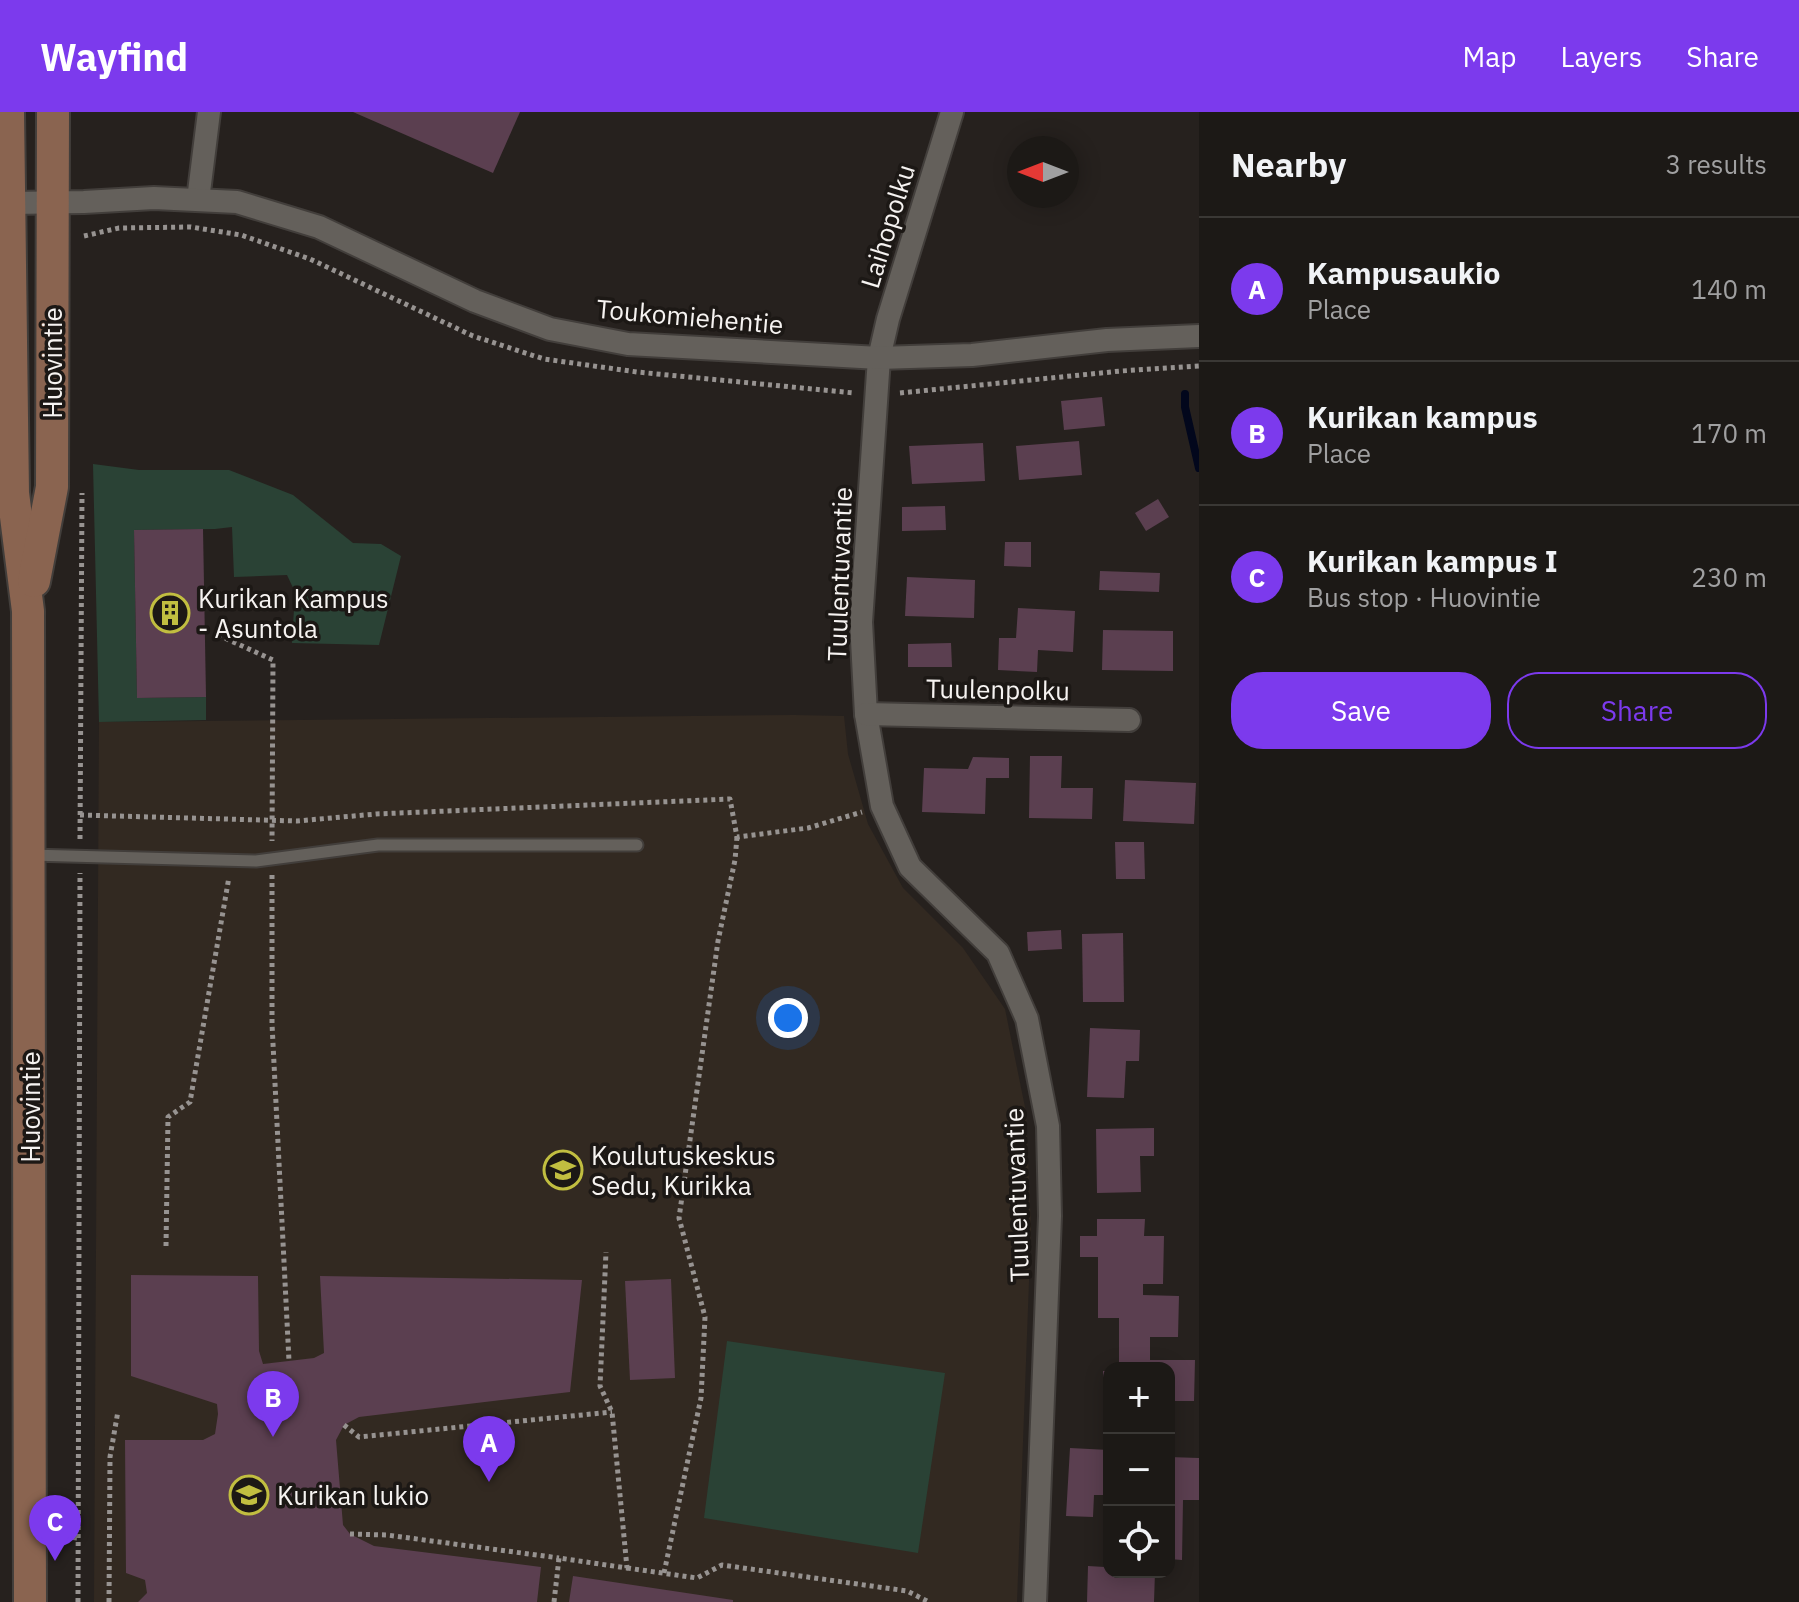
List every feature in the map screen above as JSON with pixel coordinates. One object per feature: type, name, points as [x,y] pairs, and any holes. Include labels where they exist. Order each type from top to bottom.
[{"type":"main road","name":"Huovintie","points":[[8,112],[13,493],[28,611],[30,1602]]},
{"type":"main road","name":"Huovintie","points":[[28,611],[52,487],[53,112]]},
{"type":"street","points":[[198,200],[209,112]]},
{"type":"street","name":"Laihopolku","points":[[879,358],[888,319],[952,112]]},
{"type":"street","name":"Toukomiehentie","points":[[9,203],[154,198],[237,202],[319,227],[475,301],[550,329],[628,344],[879,358],[972,355],[1107,340],[1199,336]]},
{"type":"street","name":"Tuulentuvantie","points":[[879,358],[861,622],[866,714],[882,806],[910,867],[998,953],[1027,1019],[1048,1126],[1050,1216],[1035,1602]]},
{"type":"street","name":"Tuulenpolku","points":[[866,714],[1129,720]]},
{"type":"lane","points":[[29,855],[256,861],[378,845],[637,845]]},
{"type":"path","points":[[218,635],[273,660],[272,1024],[289,1361]]},
{"type":"path","points":[[80,815],[297,821],[376,814],[730,799],[737,837],[735,860],[718,941],[679,1218],[705,1317],[701,1398],[664,1573]]},
{"type":"path","points":[[737,837],[808,828],[882,806]]},
{"type":"path","points":[[166,1246],[168,1117],[190,1102],[232,860]]},
{"type":"path","points":[[606,1252],[600,1386],[612,1412],[627,1568]]},
{"type":"path","points":[[109,1602],[110,1457],[118,1411]]},
{"type":"path","points":[[344,1425],[359,1437],[612,1412]]},
{"type":"path","points":[[350,1534],[387,1535],[697,1578],[722,1565],[907,1591],[929,1602]]},
{"type":"path","points":[[56,1549],[57,1536],[78,1538]]},
{"type":"path","points":[[554,1602],[559,1558]]},
{"type":"shaded area","name":"Koulutuskeskus Sedu, Kurikka","points":[[844,716],[848,754],[868,824],[903,888],[963,948],[1005,1009],[1026,1112],[1031,1228],[1017,1602],[94,1602],[99,722]]},
{"type":"green space","points":[[93,464],[139,470],[229,470],[293,495],[353,543],[381,544],[401,556],[379,645],[292,643],[295,592],[287,575],[234,577],[232,527],[134,530],[137,698],[206,697],[206,720],[99,722]]},
{"type":"green space","points":[[727,1341],[945,1373],[918,1553],[704,1518]]},
{"type":"building","points":[[353,112],[520,112],[493,173]]},
{"type":"building","points":[[1102,397],[1105,426],[1064,430],[1061,401]]},
{"type":"building","points":[[1079,441],[1082,475],[1019,480],[1016,446]]},
{"type":"building","points":[[983,443],[985,481],[912,484],[909,446]]},
{"type":"building","points":[[1158,499],[1169,517],[1146,531],[1135,513]]},
{"type":"building","points":[[945,506],[946,530],[902,531],[902,507]]},
{"type":"building","name":"Kurikan Kampus - Asuntola","points":[[203,529],[206,697],[137,698],[134,530]]},
{"type":"building","points":[[1005,542],[1031,542],[1031,567],[1004,566]]},
{"type":"building","points":[[1100,571],[1160,573],[1159,592],[1099,590]]},
{"type":"building","points":[[907,577],[975,580],[974,618],[905,616]]},
{"type":"building","points":[[1018,608],[1075,611],[1073,652],[1038,650],[1037,672],[998,670],[999,638],[1016,638]]},
{"type":"building","points":[[1103,630],[1173,631],[1173,671],[1102,670]]},
{"type":"building","points":[[951,643],[952,667],[908,667],[908,644]]},
{"type":"building","points":[[1030,756],[1062,756],[1061,788],[1093,788],[1092,819],[1029,818]]},
{"type":"building","points":[[973,757],[1009,758],[1009,778],[986,778],[985,814],[922,812],[924,768],[968,769]]},
{"type":"building","points":[[1125,780],[1196,783],[1194,824],[1123,821]]},
{"type":"building","points":[[1115,842],[1144,842],[1145,879],[1116,879]]},
{"type":"building","points":[[1061,930],[1062,949],[1028,951],[1027,932]]},
{"type":"building","points":[[1123,933],[1124,1002],[1083,1002],[1082,934]]},
{"type":"building","points":[[1090,1028],[1140,1030],[1139,1061],[1126,1061],[1124,1098],[1087,1097]]},
{"type":"building","points":[[1154,1128],[1154,1156],[1140,1156],[1141,1192],[1097,1193],[1096,1129]]},
{"type":"building","points":[[1097,1219],[1145,1219],[1144,1236],[1164,1236],[1163,1284],[1143,1284],[1143,1295],[1179,1296],[1178,1337],[1150,1337],[1150,1360],[1195,1360],[1194,1401],[1175,1401],[1175,1362],[1119,1362],[1119,1318],[1098,1318],[1098,1257],[1080,1257],[1080,1236],[1097,1236]]},
{"type":"building","points":[[131,1275],[258,1276],[259,1351],[263,1364],[314,1358],[324,1353],[320,1276],[582,1280],[570,1392],[359,1417],[344,1425],[336,1440],[343,1525],[350,1534],[374,1546],[541,1567],[537,1602],[138,1602],[147,1593],[145,1580],[126,1573],[125,1440],[203,1440],[215,1434],[218,1414],[217,1404],[131,1376]]},
{"type":"building","points":[[671,1279],[675,1378],[630,1380],[625,1281]]},
{"type":"building","points":[[1070,1448],[1103,1450],[1103,1495],[1094,1495],[1093,1517],[1066,1516]]},
{"type":"building","points":[[1175,1457],[1199,1458],[1199,1500],[1183,1500],[1182,1560],[1175,1559]]},
{"type":"building","points":[[1088,1566],[1103,1567],[1103,1578],[1155,1578],[1154,1602],[1087,1602]]},
{"type":"building","points":[[573,1576],[733,1600],[733,1602],[569,1602]]},
{"type":"waterway","points":[[1185,394],[1185,407],[1199,468]]},
{"type":"place","name":"Kurikan Kampus - Asuntola","points":[[170,613]]},
{"type":"place","name":"Koulutuskeskus Sedu, Kurikka","points":[[563,1170]]},
{"type":"place","name":"Kurikan kampus","points":[[273,1437]]},
{"type":"place","name":"Kampusaukio","points":[[489,1482]]},
{"type":"place","name":"Kurikan lukio","points":[[249,1495]]},
{"type":"place","name":"Kurikan kampus I","points":[[55,1561]]}]
